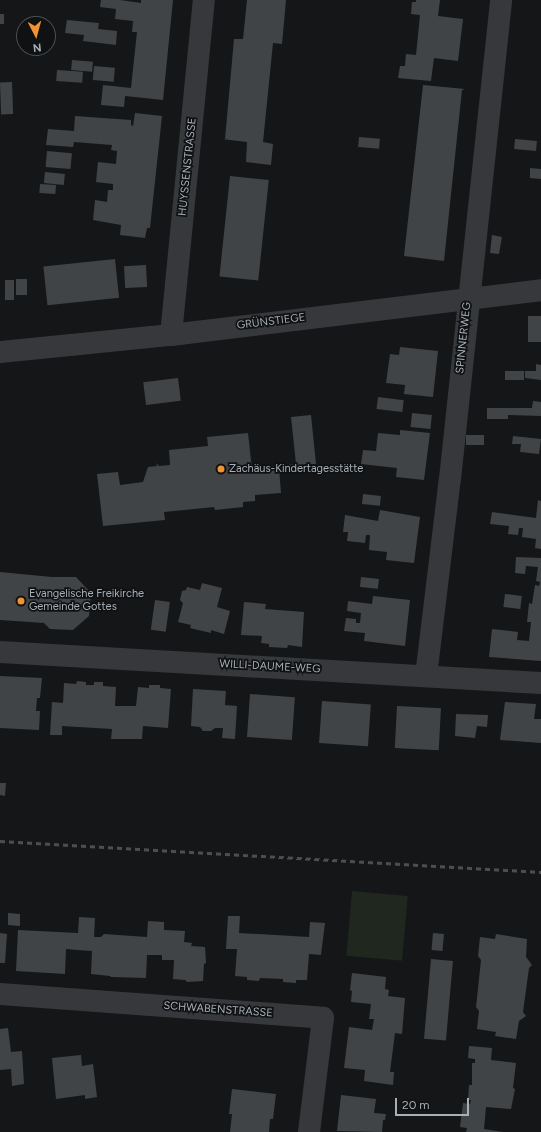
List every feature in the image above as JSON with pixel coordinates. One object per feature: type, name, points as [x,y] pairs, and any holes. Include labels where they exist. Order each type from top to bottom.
[{"type":"street","name":"HUYSSENSTRASSE","points":[[171,335],[204,0]]},
{"type":"street","name":"SPINNERWEG","points":[[426,676],[502,0]]},
{"type":"street","name":"GRÜNSTIEGE","points":[[0,352],[171,335],[541,290]]},
{"type":"street","name":"WILLI-DAUME-WEG","points":[[0,652],[541,683]]},
{"type":"street","name":"SCHWABENSTRASSE","points":[[0,994],[323,1018],[309,1132]]},
{"type":"shaded area","points":[[352,891],[408,896],[402,961],[346,956]]},
{"type":"building","points":[[101,0],[120,0],[141,3],[141,0],[173,0],[163,100],[125,96],[124,107],[101,105],[103,85],[131,88],[137,32],[132,32],[133,21],[115,19],[116,9],[100,7]]},
{"type":"building","points":[[247,0],[286,0],[282,44],[273,43],[263,142],[273,144],[271,165],[246,162],[247,142],[222,139],[225,139],[234,39],[243,39]]},
{"type":"building","points":[[416,0],[440,0],[438,16],[463,19],[458,61],[434,58],[431,81],[398,78],[400,66],[405,66],[406,54],[416,55],[420,15],[411,14],[412,2],[416,2]]},
{"type":"building","points":[[0,14],[4,14],[4,24],[0,24]]},
{"type":"building","points":[[67,20],[99,23],[98,29],[117,31],[116,45],[83,41],[84,35],[65,33]]},
{"type":"building","points":[[72,60],[93,62],[92,72],[71,70]]},
{"type":"building","points":[[94,66],[115,68],[114,82],[93,80]]},
{"type":"building","points":[[57,70],[83,72],[82,83],[56,81]]},
{"type":"building","points":[[0,82],[12,82],[13,114],[1,114]]},
{"type":"building","points":[[423,85],[465,89],[462,90],[444,261],[404,256]]},
{"type":"building","points":[[135,113],[162,116],[150,228],[147,228],[145,238],[120,235],[121,225],[93,220],[95,200],[107,202],[108,190],[113,190],[113,184],[96,182],[98,162],[116,164],[117,151],[111,150],[112,145],[74,142],[73,147],[46,145],[48,129],[74,131],[75,116],[131,120],[131,125],[133,126]]},
{"type":"building","points":[[359,137],[380,139],[379,149],[358,147]]},
{"type":"building","points":[[515,139],[537,141],[536,151],[514,149]]},
{"type":"building","points":[[47,151],[72,153],[71,169],[46,167]]},
{"type":"building","points":[[530,168],[541,169],[541,179],[530,178]]},
{"type":"building","points":[[45,172],[65,174],[64,185],[44,183]]},
{"type":"building","points":[[230,176],[269,180],[258,281],[219,276]]},
{"type":"building","points":[[40,184],[56,185],[55,194],[39,193]]},
{"type":"building","points":[[492,235],[502,237],[499,254],[490,253]]},
{"type":"building","points":[[115,259],[119,298],[47,305],[43,267]]},
{"type":"building","points":[[146,265],[147,287],[125,288],[124,266]]},
{"type":"building","points":[[16,279],[27,279],[27,295],[16,295]]},
{"type":"building","points":[[5,280],[14,280],[14,300],[5,300]]},
{"type":"building","points":[[528,316],[541,316],[541,342],[528,342]]},
{"type":"building","points":[[400,347],[438,351],[433,397],[404,394],[405,385],[386,383],[390,354],[399,355]]},
{"type":"building","points":[[536,364],[541,365],[541,380],[525,378],[525,371],[536,371]]},
{"type":"building","points":[[505,371],[524,371],[524,380],[505,380]]},
{"type":"building","points":[[178,378],[181,401],[146,405],[143,382]]},
{"type":"building","points":[[378,397],[404,400],[402,412],[377,409]]},
{"type":"building","points":[[533,401],[541,402],[541,416],[508,415],[508,419],[487,419],[487,408],[532,408]]},
{"type":"building","points":[[412,413],[432,415],[430,429],[411,427]]},
{"type":"building","points":[[311,415],[316,464],[279,468],[281,493],[255,495],[255,501],[243,502],[243,507],[215,510],[214,507],[164,512],[165,520],[103,526],[97,474],[118,472],[120,485],[143,482],[148,467],[157,466],[156,463],[159,466],[170,465],[169,450],[208,446],[207,437],[248,433],[252,469],[296,464],[291,417]]},
{"type":"building","points":[[400,430],[430,433],[424,480],[396,477],[397,468],[361,464],[363,450],[376,451],[378,433],[400,435]]},
{"type":"building","points":[[466,435],[484,435],[484,445],[466,445]]},
{"type":"building","points":[[513,436],[541,439],[539,454],[520,452],[521,444],[512,444]]},
{"type":"building","points":[[363,494],[381,496],[380,506],[362,504]]},
{"type":"building","points":[[538,500],[541,501],[541,549],[535,548],[536,539],[522,537],[523,528],[519,528],[518,535],[508,534],[509,526],[490,524],[492,512],[536,518]]},
{"type":"building","points":[[380,510],[420,517],[414,563],[386,560],[387,552],[369,550],[370,535],[366,535],[365,543],[347,541],[348,532],[343,532],[345,515],[378,521]]},
{"type":"building","points":[[516,557],[541,558],[541,661],[489,657],[492,629],[518,632],[517,640],[529,641],[531,622],[527,622],[529,603],[532,604],[535,585],[539,586],[540,582],[536,581],[538,567],[526,566],[525,574],[515,573]]},
{"type":"building","points":[[0,572],[52,577],[76,577],[91,593],[89,616],[73,630],[50,629],[44,623],[0,620]]},
{"type":"building","points":[[361,577],[379,579],[378,589],[360,587]]},
{"type":"building","points":[[202,583],[222,588],[217,607],[230,611],[224,634],[211,630],[211,633],[190,628],[191,625],[178,622],[183,603],[180,600],[182,591],[186,590],[187,587],[200,590]]},
{"type":"building","points":[[505,594],[522,596],[520,609],[503,607]]},
{"type":"building","points":[[373,596],[410,600],[405,646],[364,641],[365,633],[344,631],[346,618],[356,619],[356,623],[360,623],[361,613],[347,611],[348,601],[372,604]]},
{"type":"building","points":[[155,600],[170,602],[166,632],[151,630]]},
{"type":"building","points":[[244,602],[266,604],[265,609],[304,612],[302,647],[288,645],[287,648],[269,647],[269,644],[261,643],[262,636],[241,635]]},
{"type":"building","points":[[0,676],[42,678],[40,698],[37,698],[36,711],[40,711],[39,730],[0,728]]},
{"type":"building","points":[[77,681],[86,682],[86,685],[94,685],[94,682],[103,682],[103,686],[116,687],[115,706],[136,706],[138,687],[149,688],[149,685],[160,685],[160,688],[171,689],[168,728],[143,726],[142,739],[111,739],[112,729],[62,726],[62,735],[50,735],[52,702],[63,703],[64,683],[76,684]]},
{"type":"building","points":[[193,689],[226,691],[225,705],[237,706],[235,739],[222,738],[223,728],[203,731],[200,727],[191,726]]},
{"type":"building","points":[[250,694],[295,697],[292,740],[247,737]]},
{"type":"building","points":[[322,701],[371,704],[368,746],[319,743]]},
{"type":"building","points":[[505,702],[536,704],[534,719],[541,719],[541,743],[500,740]]},
{"type":"building","points":[[397,706],[441,708],[439,750],[395,748]]},
{"type":"building","points":[[456,714],[488,715],[487,727],[477,726],[475,738],[455,736]]},
{"type":"building","points":[[0,783],[6,783],[5,796],[0,795]]},
{"type":"building","points":[[8,913],[20,914],[20,926],[8,925]]},
{"type":"building","points":[[228,916],[240,916],[239,933],[309,937],[310,922],[325,923],[321,955],[309,954],[307,980],[296,980],[296,983],[283,982],[283,979],[260,978],[259,981],[247,980],[247,977],[235,976],[237,949],[226,949]]},
{"type":"building","points":[[79,917],[95,918],[94,937],[101,937],[104,934],[147,937],[148,921],[164,922],[164,930],[185,931],[184,942],[192,943],[191,946],[205,947],[206,963],[204,964],[203,981],[187,982],[185,980],[173,979],[174,960],[162,960],[162,955],[147,955],[146,978],[111,977],[91,974],[92,951],[66,949],[65,974],[16,971],[18,930],[78,933]]},
{"type":"building","points":[[0,933],[7,934],[5,963],[0,963]]},
{"type":"building","points":[[433,933],[444,934],[442,951],[432,950]]},
{"type":"building","points":[[496,934],[527,939],[526,957],[532,965],[529,968],[523,1012],[526,1016],[519,1021],[516,1039],[495,1036],[496,1032],[477,1029],[479,1011],[476,1007],[481,960],[478,956],[480,937],[495,939]]},
{"type":"building","points":[[431,959],[453,961],[446,1041],[424,1039]]},
{"type":"building","points":[[352,973],[386,977],[385,989],[389,990],[388,996],[405,998],[402,1034],[395,1033],[390,1072],[394,1072],[393,1085],[364,1081],[365,1070],[344,1068],[349,1027],[372,1030],[374,1019],[369,1019],[371,1004],[351,1002],[352,991],[350,990]]},
{"type":"building","points":[[8,1028],[11,1052],[22,1051],[24,1084],[12,1086],[11,1069],[0,1070],[0,1029]]},
{"type":"building","points":[[469,1046],[492,1048],[491,1060],[516,1063],[513,1088],[515,1089],[511,1109],[486,1107],[484,1129],[503,1132],[466,1132],[467,1128],[460,1127],[463,1103],[470,1104],[471,1100],[468,1100],[469,1085],[472,1085],[472,1063],[475,1063],[475,1059],[468,1058]]},
{"type":"building","points":[[81,1055],[82,1066],[93,1064],[97,1097],[85,1099],[85,1095],[56,1099],[52,1058]]},
{"type":"building","points":[[232,1089],[276,1094],[273,1119],[270,1119],[269,1132],[230,1132],[232,1114],[229,1114]]},
{"type":"building","points":[[341,1095],[376,1099],[374,1113],[386,1114],[385,1120],[383,1120],[382,1132],[337,1131]]},
{"type":"railway","points":[[0,841],[541,872]]},
{"type":"place","name":"Zachäus-Kindertagesstätte","points":[[221,469]]},
{"type":"place","name":"Evangelische Freikirche Gemeinde Gottes","points":[[21,601]]}]
